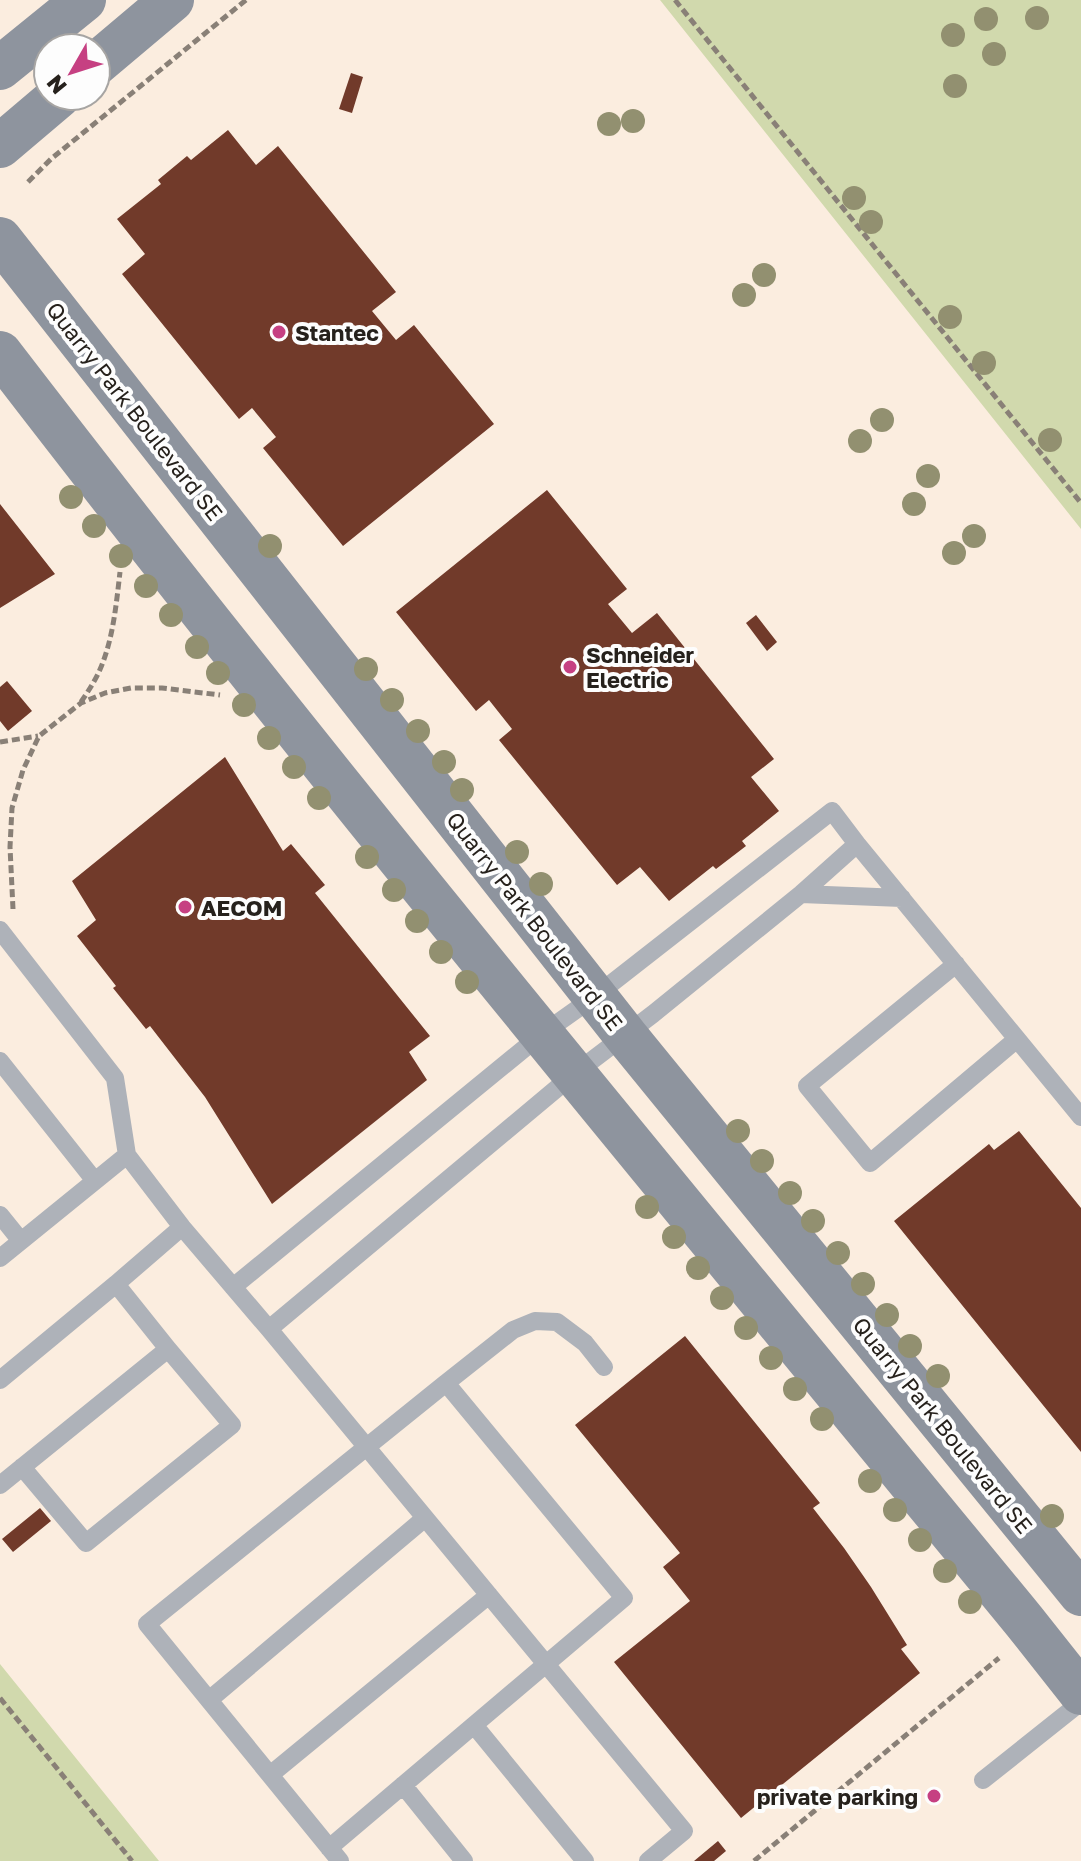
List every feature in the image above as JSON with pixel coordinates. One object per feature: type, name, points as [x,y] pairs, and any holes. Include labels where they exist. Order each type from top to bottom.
[{"type":"main road","points":[[0,68],[84,0]]},
{"type":"main road","points":[[112,51],[172,0]]},
{"type":"main road","points":[[0,146],[40,112]]},
{"type":"main road","name":"Quarry Park Boulevard SE","points":[[0,239],[594,997],[1081,1594]]},
{"type":"main road","points":[[0,353],[274,703],[1081,1693]]},
{"type":"lane","points":[[233,1287],[542,1034],[832,811],[1081,1117]]},
{"type":"lane","points":[[269,1329],[574,1074],[626,1036],[801,894],[857,844]]},
{"type":"lane","points":[[801,894],[902,898]]},
{"type":"lane","points":[[0,930],[115,1078],[127,1155],[182,1227],[684,1831],[648,1861]]},
{"type":"lane","points":[[956,964],[807,1086],[870,1163],[1017,1039]]},
{"type":"lane","points":[[0,1061],[95,1181]]},
{"type":"lane","points":[[0,1258],[127,1155]]},
{"type":"lane","points":[[0,1215],[21,1241]]},
{"type":"lane","points":[[0,1380],[182,1227]]},
{"type":"lane","points":[[22,1467],[86,1543],[232,1425],[116,1284]]},
{"type":"lane","points":[[446,1383],[624,1598],[403,1785],[334,1854],[147,1624],[446,1383],[513,1330],[535,1321],[557,1322],[585,1343],[604,1367]]},
{"type":"lane","points":[[0,1485],[168,1349]]},
{"type":"lane","points":[[209,1700],[425,1518]]},
{"type":"lane","points":[[270,1775],[489,1595]]},
{"type":"lane","points":[[983,1780],[1081,1702]]},
{"type":"lane","points":[[474,1725],[585,1861]]},
{"type":"lane","points":[[403,1785],[464,1861]]},
{"type":"path","points":[[28,182],[51,159],[246,0]]},
{"type":"path","points":[[675,0],[1081,503]]},
{"type":"path","points":[[81,703],[99,673],[105,653],[115,615],[120,572]]},
{"type":"path","points":[[13,946],[12,808],[23,770],[39,736],[81,703],[105,693],[131,688],[162,688],[220,695]]},
{"type":"path","points":[[0,742],[39,736]]},
{"type":"path","points":[[754,1861],[999,1658]]},
{"type":"path","points":[[0,1698],[132,1861]]},
{"type":"green space","points":[[660,0],[1081,0],[1081,529]]},
{"type":"green space","points":[[0,1664],[159,1861],[0,1861]]},
{"type":"building","points":[[351,73],[363,77],[352,113],[339,109]]},
{"type":"building","name":"Stantec","points":[[228,130],[256,165],[278,146],[396,292],[372,311],[396,340],[414,325],[494,424],[343,546],[263,448],[276,437],[252,408],[239,419],[122,274],[145,254],[117,219],[161,184],[158,180],[187,156],[191,160]]},
{"type":"building","name":"Schneider Electric","points":[[547,490],[627,589],[608,604],[632,633],[657,613],[774,759],[751,777],[779,811],[742,841],[746,846],[716,869],[713,866],[669,901],[640,867],[617,885],[499,740],[512,729],[489,700],[476,711],[396,612]]},
{"type":"building","points":[[0,504],[55,574],[0,608]]},
{"type":"building","points":[[756,615],[777,642],[767,651],[746,623]]},
{"type":"building","points":[[7,681],[32,711],[8,731],[0,721],[0,687]]},
{"type":"building","points":[[225,757],[283,851],[291,844],[325,885],[315,893],[430,1036],[409,1052],[427,1080],[272,1204],[205,1097],[150,1026],[146,1029],[113,988],[116,986],[77,936],[96,920],[72,881]]},
{"type":"building","points":[[1019,1131],[1081,1208],[1081,1452],[894,1221],[989,1144],[994,1150]]},
{"type":"building","points":[[685,1336],[820,1503],[813,1508],[871,1587],[907,1645],[901,1649],[920,1673],[741,1818],[614,1662],[690,1601],[663,1567],[680,1553],[575,1425]]},
{"type":"building","points":[[40,1508],[51,1521],[13,1552],[2,1539]]},
{"type":"building","points":[[718,1841],[726,1851],[714,1861],[694,1861]]},
{"type":"place","name":"Stantec","points":[[279,332]]},
{"type":"place","name":"Schneider Electric","points":[[570,667]]},
{"type":"place","name":"AECOM","points":[[185,907]]},
{"type":"place","name":"private parking","points":[[934,1796]]}]
